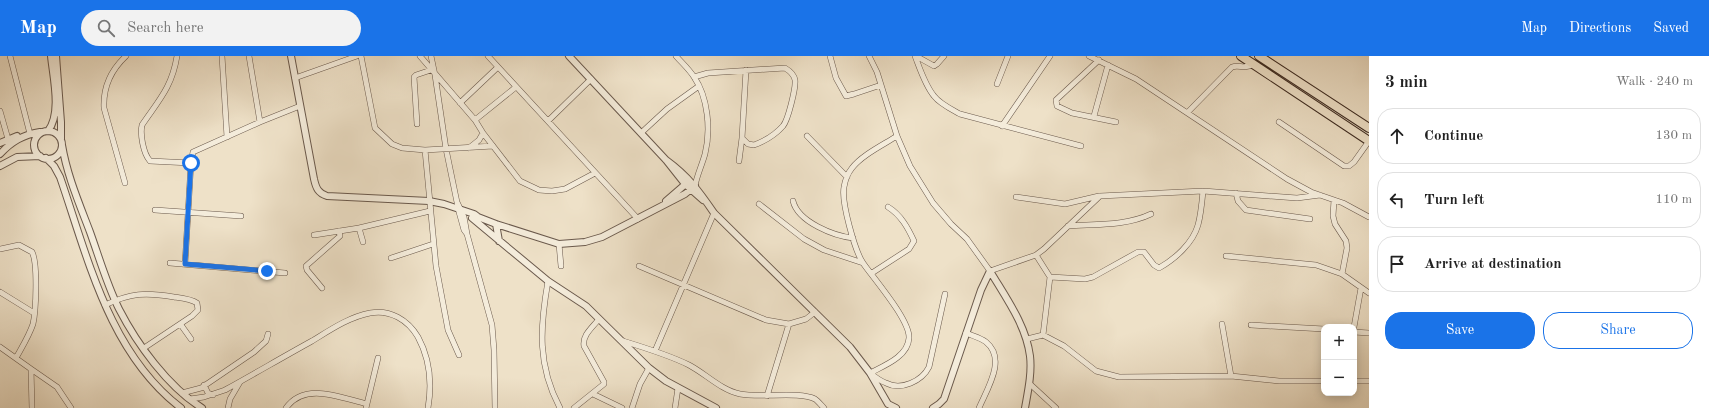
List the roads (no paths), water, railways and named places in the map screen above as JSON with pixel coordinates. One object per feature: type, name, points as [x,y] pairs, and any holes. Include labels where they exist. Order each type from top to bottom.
[{"type":"main road","points":[[1240,56],[1369,141]]},
{"type":"main road","points":[[1260,56],[1369,128]]},
{"type":"street","points":[[10,56],[30,134]]},
{"type":"street","points":[[51,56],[56,112],[53,124],[37,136],[34,142],[36,151],[54,166],[60,177],[105,305],[121,337],[135,359],[158,387],[181,408]]},
{"type":"street","points":[[0,166],[17,157],[53,158],[58,154],[61,142],[61,122],[56,56]]},
{"type":"street","points":[[125,183],[104,108],[104,98],[112,73],[126,56]]},
{"type":"street","points":[[177,56],[175,71],[169,85],[143,123],[141,131],[146,154],[150,161],[191,163]]},
{"type":"street","points":[[222,56],[226,137]]},
{"type":"street","points":[[249,56],[260,122]]},
{"type":"street","points":[[291,56],[314,179],[318,190],[322,194],[327,196],[429,201],[460,209],[475,218],[499,241],[548,281],[586,306],[649,368],[678,388],[716,408]]},
{"type":"street","points":[[295,78],[357,56]]},
{"type":"street","points":[[361,56],[375,128],[388,141],[397,147],[425,150],[493,146]]},
{"type":"street","points":[[420,56],[475,120],[483,133],[520,181],[539,190],[552,192],[565,190],[595,173]]},
{"type":"street","points":[[431,56],[436,75],[446,149],[464,230],[467,234],[492,325],[495,408]]},
{"type":"street","points":[[488,56],[638,219]]},
{"type":"street","points":[[569,56],[666,160],[691,184],[708,203],[714,213],[850,347],[870,373],[889,406],[896,408]]},
{"type":"street","points":[[475,218],[559,244],[585,242],[602,237],[638,219],[662,205],[691,184],[705,156],[708,136],[705,106],[699,86],[694,77],[676,56]]},
{"type":"street","points":[[830,56],[836,78],[846,96],[881,85]]},
{"type":"street","points":[[869,56],[881,85],[897,136],[910,166],[934,203],[951,224],[966,239],[990,271],[1018,318],[1027,339],[1030,358],[1030,384],[1025,408]]},
{"type":"street","points":[[916,56],[934,66],[938,64],[944,56]]},
{"type":"street","points":[[916,56],[922,73],[934,97],[960,114],[1081,146]]},
{"type":"street","points":[[997,84],[1008,56]]},
{"type":"street","points":[[1002,126],[1050,56]]},
{"type":"street","points":[[1089,56],[1136,79],[1287,179],[1369,217]]},
{"type":"street","points":[[1098,60],[1056,100],[1055,103],[1056,106],[1072,113],[1094,116],[1116,122]]},
{"type":"street","points":[[1188,112],[1232,67],[1237,66],[1246,68],[1253,64]]},
{"type":"street","points":[[1094,116],[1108,65]]},
{"type":"street","points":[[460,103],[498,67]]},
{"type":"street","points":[[694,77],[708,73],[785,68],[792,73],[795,81],[789,114],[784,125],[774,134],[754,145],[748,144],[742,138]]},
{"type":"street","points":[[417,124],[414,77],[431,70]]},
{"type":"street","points":[[740,161],[746,70]]},
{"type":"street","points":[[548,121],[591,79]]},
{"type":"street","points":[[641,133],[667,108],[699,86]]},
{"type":"street","points":[[475,120],[516,87]]},
{"type":"street","points":[[185,264],[191,163],[194,151],[300,106]]},
{"type":"street","points":[[0,110],[8,139]]},
{"type":"street","points":[[1279,122],[1344,166],[1349,166],[1354,162],[1369,141]]},
{"type":"street","points":[[1359,122],[1369,123]]},
{"type":"street","points":[[0,154],[14,141],[23,136],[45,131],[57,134],[61,142],[71,181],[115,300],[126,322],[163,373],[182,393],[202,408]]},
{"type":"street","points":[[468,148],[479,140],[483,133]]},
{"type":"street","points":[[0,143],[17,136],[23,136]]},
{"type":"street","points":[[807,136],[847,177]]},
{"type":"street","points":[[870,373],[904,352],[909,338],[905,323],[872,273],[863,263],[853,238],[844,204],[844,187],[851,168],[897,136]]},
{"type":"street","points":[[425,150],[433,244],[448,330],[459,355]]},
{"type":"street","points":[[1016,197],[1065,204],[1100,196],[1204,191],[1297,198],[1320,195]]},
{"type":"street","points":[[1050,277],[1085,279],[1093,277],[1138,252],[1144,252],[1154,265],[1159,268],[1182,250],[1191,240],[1198,226],[1204,191]]},
{"type":"street","points":[[1236,193],[1238,201],[1246,210],[1310,218]]},
{"type":"street","points":[[933,408],[944,399],[981,290],[990,271],[1036,255],[1100,196]]},
{"type":"street","points":[[1334,200],[1333,216],[1335,224],[1346,241],[1347,248],[1342,274]]},
{"type":"street","points":[[793,201],[798,213],[815,225],[830,232],[853,238]]},
{"type":"street","points":[[759,204],[804,239],[824,250],[863,263]]},
{"type":"street","points":[[872,273],[909,249],[914,241],[908,229],[895,212],[888,207]]},
{"type":"street","points":[[155,210],[241,216]]},
{"type":"street","points":[[314,235],[359,228],[430,212]]},
{"type":"street","points":[[655,351],[714,213]]},
{"type":"street","points":[[1068,226],[1128,221],[1142,218],[1151,214]]},
{"type":"street","points":[[490,233],[489,228],[494,223]]},
{"type":"street","points":[[494,223],[499,241]]},
{"type":"street","points":[[359,228],[363,242]]},
{"type":"street","points":[[322,288],[307,270],[306,266],[340,236],[339,231]]},
{"type":"street","points":[[391,258],[433,244]]},
{"type":"street","points":[[559,244],[561,266]]},
{"type":"street","points":[[0,249],[19,245],[30,250],[33,254],[36,271],[34,313],[30,332],[16,358]]},
{"type":"street","points":[[1036,255],[1050,277],[1043,335]]},
{"type":"street","points":[[1226,256],[1316,265],[1342,274],[1369,293]]},
{"type":"street","points":[[170,263],[285,273]]},
{"type":"street","points":[[639,266],[766,320],[789,324],[806,319],[815,312]]},
{"type":"street","points":[[548,281],[541,325],[543,352],[550,386],[560,408]]},
{"type":"street","points":[[1355,324],[1361,288]]},
{"type":"street","points":[[0,292],[34,313]]},
{"type":"street","points":[[105,305],[115,300],[135,294],[148,293],[196,302],[198,306],[197,312],[181,325],[144,348]]},
{"type":"street","points":[[870,373],[887,384],[901,386],[923,376],[929,367],[945,294]]},
{"type":"street","points":[[190,399],[213,395],[347,321],[369,313],[386,313],[398,316],[405,321],[421,343],[427,359],[429,374],[430,388],[428,408]]},
{"type":"street","points":[[574,408],[604,384],[584,346],[583,341],[599,319]]},
{"type":"street","points":[[768,396],[789,324]]},
{"type":"street","points":[[1222,324],[1231,376]]},
{"type":"street","points":[[181,325],[191,339]]},
{"type":"street","points":[[1251,325],[1321,329]]},
{"type":"street","points":[[1357,332],[1369,333]]},
{"type":"street","points":[[966,333],[987,342],[996,355],[996,368],[979,408]]},
{"type":"street","points":[[182,393],[204,385],[258,350],[266,341],[268,334]]},
{"type":"street","points":[[1027,339],[1043,335],[1064,346],[1096,371],[1119,377],[1231,376],[1279,381],[1321,381]]},
{"type":"street","points":[[623,341],[655,351],[687,364],[707,378],[737,394],[753,396],[805,396],[816,400],[824,408]]},
{"type":"street","points":[[0,347],[57,387],[71,408]]},
{"type":"street","points":[[286,408],[296,399],[315,392],[366,406],[378,358]]},
{"type":"street","points":[[632,408],[640,384],[649,368]]},
{"type":"street","points":[[31,369],[32,408]]},
{"type":"street","points":[[228,408],[230,399],[240,381]]},
{"type":"street","points":[[1357,381],[1369,382]]},
{"type":"street","points":[[1030,384],[1056,408]]},
{"type":"street","points":[[204,385],[208,393],[213,395]]},
{"type":"street","points":[[675,408],[678,388]]},
{"type":"street","points":[[593,394],[622,408]]}]
